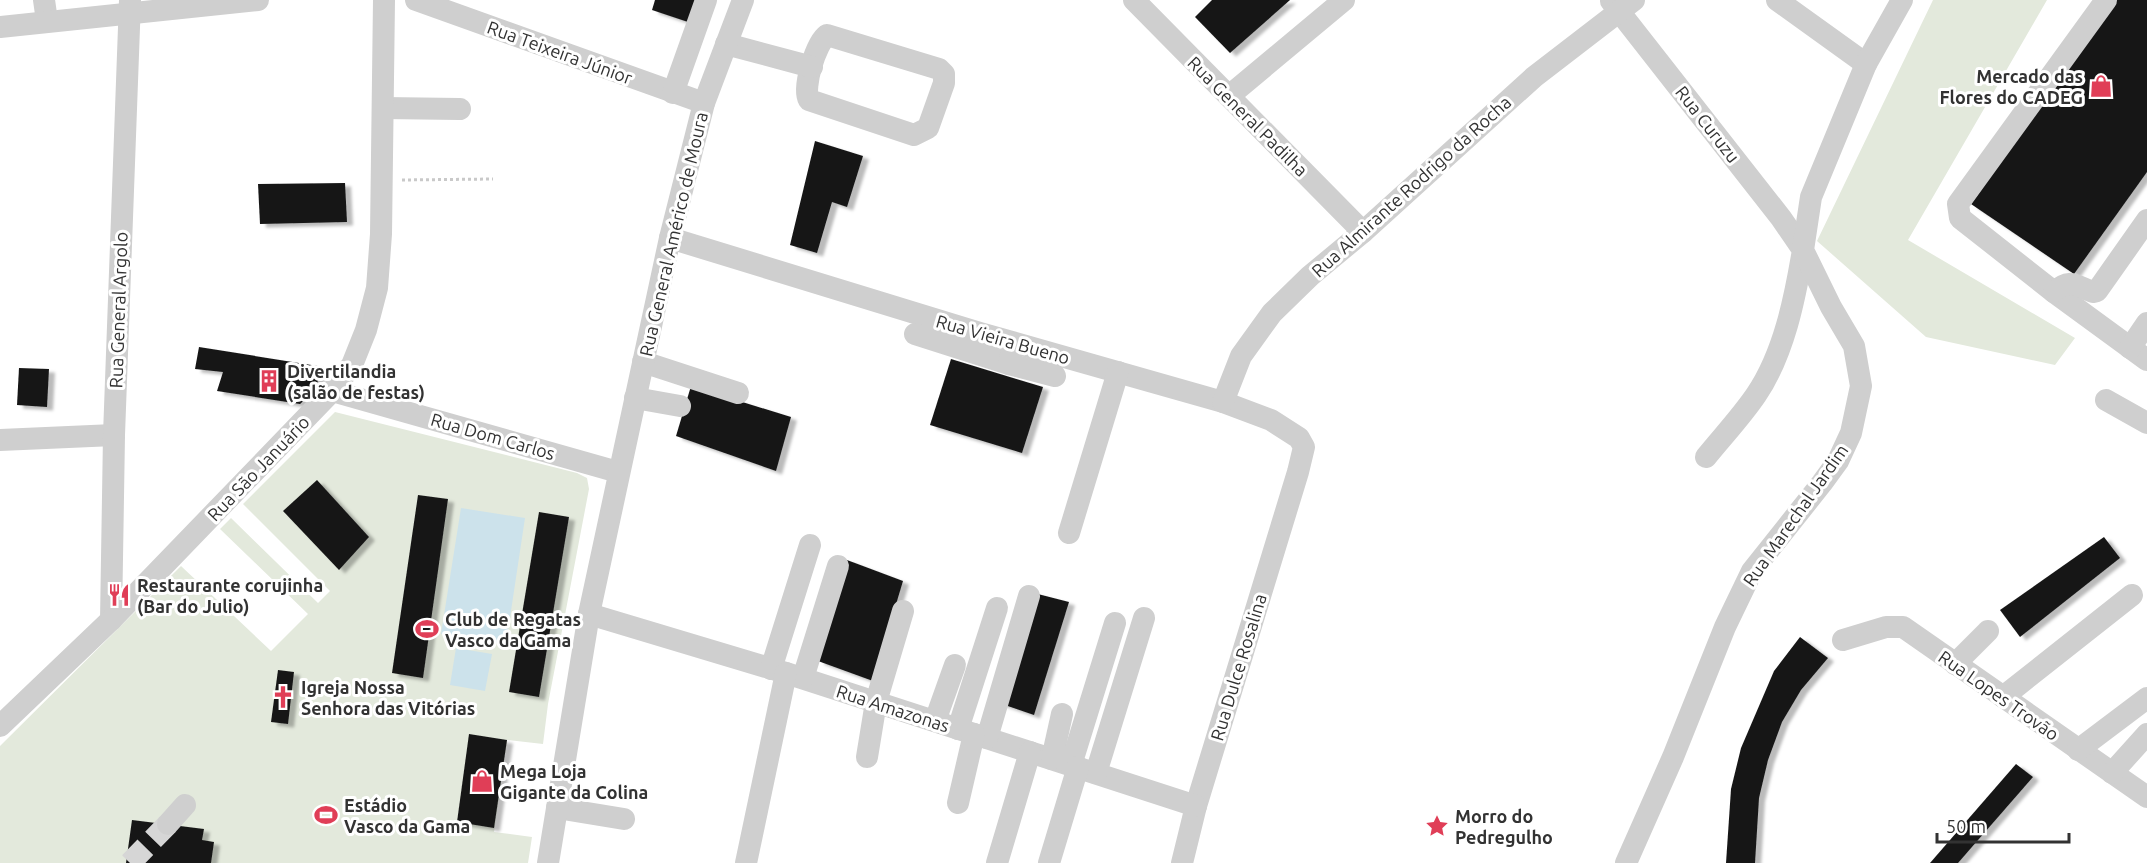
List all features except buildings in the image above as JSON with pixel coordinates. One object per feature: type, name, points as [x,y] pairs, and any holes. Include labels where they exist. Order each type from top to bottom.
[{"type":"street","points":[[0,27],[45,11],[258,0]]},
{"type":"street","name":"Rua São Januário","points":[[0,726],[111,620],[332,391],[352,365],[366,330],[377,288],[382,180],[384,0]]},
{"type":"street","name":"Rua Teixeira Júnior","points":[[416,0],[704,104]]},
{"type":"street","points":[[674,93],[706,0]]},
{"type":"street","name":"Rua General Américo de Moura","points":[[548,863],[589,614],[670,238],[704,104],[743,0]]},
{"type":"street","name":"Rua General Padilha","points":[[1134,0],[1363,232]]},
{"type":"street","points":[[1229,96],[1344,0]]},
{"type":"street","points":[[1777,0],[1866,64]]},
{"type":"street","points":[[1706,457],[1756,395],[1771,369],[1795,295],[1811,197],[1866,64],[1902,0]]},
{"type":"street","points":[[2106,0],[1958,204],[1957,210],[1960,218],[2138,354],[2147,323]]},
{"type":"street","name":"Rua Almirante Rodrigo da Rocha","points":[[1223,402],[1241,356],[1272,314],[1310,276],[1363,232],[1534,77],[1622,4]]},
{"type":"street","name":"Rua Curuzu","points":[[1622,4],[1803,250]]},
{"type":"street","name":"Rua General Argolo","points":[[111,620],[114,435],[130,6]]},
{"type":"street","points":[[827,35],[939,69],[944,74],[944,83],[928,128],[914,135],[808,100],[806,88],[812,67],[819,41],[827,35]]},
{"type":"street","points":[[726,44],[812,67]]},
{"type":"street","points":[[382,108],[460,109]]},
{"type":"street","points":[[2054,292],[2062,284],[2067,283],[2093,292],[2097,291],[2147,220]]},
{"type":"street","name":"Rua Vieira Bueno","points":[[670,238],[1011,353],[1118,372],[1223,402],[1271,420],[1299,438],[1304,447],[1298,471]]},
{"type":"street","name":"Rua Marechal Jardim","points":[[1626,863],[1673,757],[1725,627],[1752,571],[1827,476],[1851,434],[1861,386],[1854,346],[1831,307],[1803,250]]},
{"type":"street","points":[[915,334],[1011,353],[1055,376]]},
{"type":"street","points":[[643,362],[738,393]]},
{"type":"street","points":[[1069,533],[1118,372]]},
{"type":"street","name":"Rua Dom Carlos","points":[[332,391],[618,472]]},
{"type":"street","points":[[635,398],[680,406]]},
{"type":"street","points":[[2106,400],[2147,423]]},
{"type":"street","points":[[0,440],[114,435]]},
{"type":"street","name":"Rua Dulce Rosalina","points":[[1182,863],[1196,806],[1298,471]]},
{"type":"street","points":[[746,863],[787,673],[810,545]]},
{"type":"street","points":[[787,673],[838,566]]},
{"type":"street","points":[[2003,697],[2132,595]]},
{"type":"street","points":[[973,734],[1029,596]]},
{"type":"street","points":[[958,803],[997,608]]},
{"type":"street","points":[[867,756],[876,702],[903,611]]},
{"type":"street","name":"Rua Amazonas","points":[[589,614],[787,673],[1196,806]]},
{"type":"street","points":[[1074,766],[1144,618]]},
{"type":"street","points":[[1049,863],[1115,623]]},
{"type":"street","name":"Rua Lopes Trovão","points":[[1843,640],[1886,627],[1904,627],[2147,797]]},
{"type":"street","points":[[1955,664],[1988,631]]},
{"type":"street","points":[[935,721],[955,665]]},
{"type":"street","points":[[2078,750],[2147,698]]},
{"type":"street","points":[[1062,714],[1074,766]]},
{"type":"street","points":[[2112,773],[2147,734]]},
{"type":"street","points":[[997,863],[1030,752]]},
{"type":"street","points":[[168,824],[185,805]]},
{"type":"street","points":[[557,808],[624,819]]},
{"type":"path","points":[[382,180],[493,179]]},
{"type":"shaded area","points":[[1933,0],[2047,0],[1908,240],[2075,338],[2055,365],[1926,337],[1817,241]]},
{"type":"shaded area","name":"Club de Regatas Vasco da Gama","points":[[335,412],[577,473],[587,478],[589,489],[548,704],[543,744],[507,740],[494,832],[532,837],[528,863],[0,863],[0,746],[181,566],[271,651],[308,614],[220,529],[231,518],[318,603],[330,591],[243,504]]},
{"type":"water","points":[[461,508],[525,518],[506,644],[441,634]]},
{"type":"water","points":[[456,648],[492,654],[485,691],[450,685]]},
{"type":"tunnel","points":[[130,863],[168,824]]},
{"type":"place","name":"Mercado das Flores do CADEG","points":[[2101,86]]},
{"type":"place","name":"Divertilandia (salão de festas)","points":[[269,381]]},
{"type":"place","name":"Restaurante corujinha (Bar do Julio)","points":[[119,595]]},
{"type":"place","name":"Club de Regatas Vasco da Gama","points":[[427,629]]},
{"type":"place","name":"Igreja Nossa Senhora das Vitórias","points":[[283,697]]},
{"type":"place","name":"Mega Loja Gigante da Colina","points":[[482,781]]},
{"type":"place","name":"Estádio Vasco da Gama","points":[[326,815]]},
{"type":"place","name":"Morro do Pedregulho","points":[[1437,826]]}]
